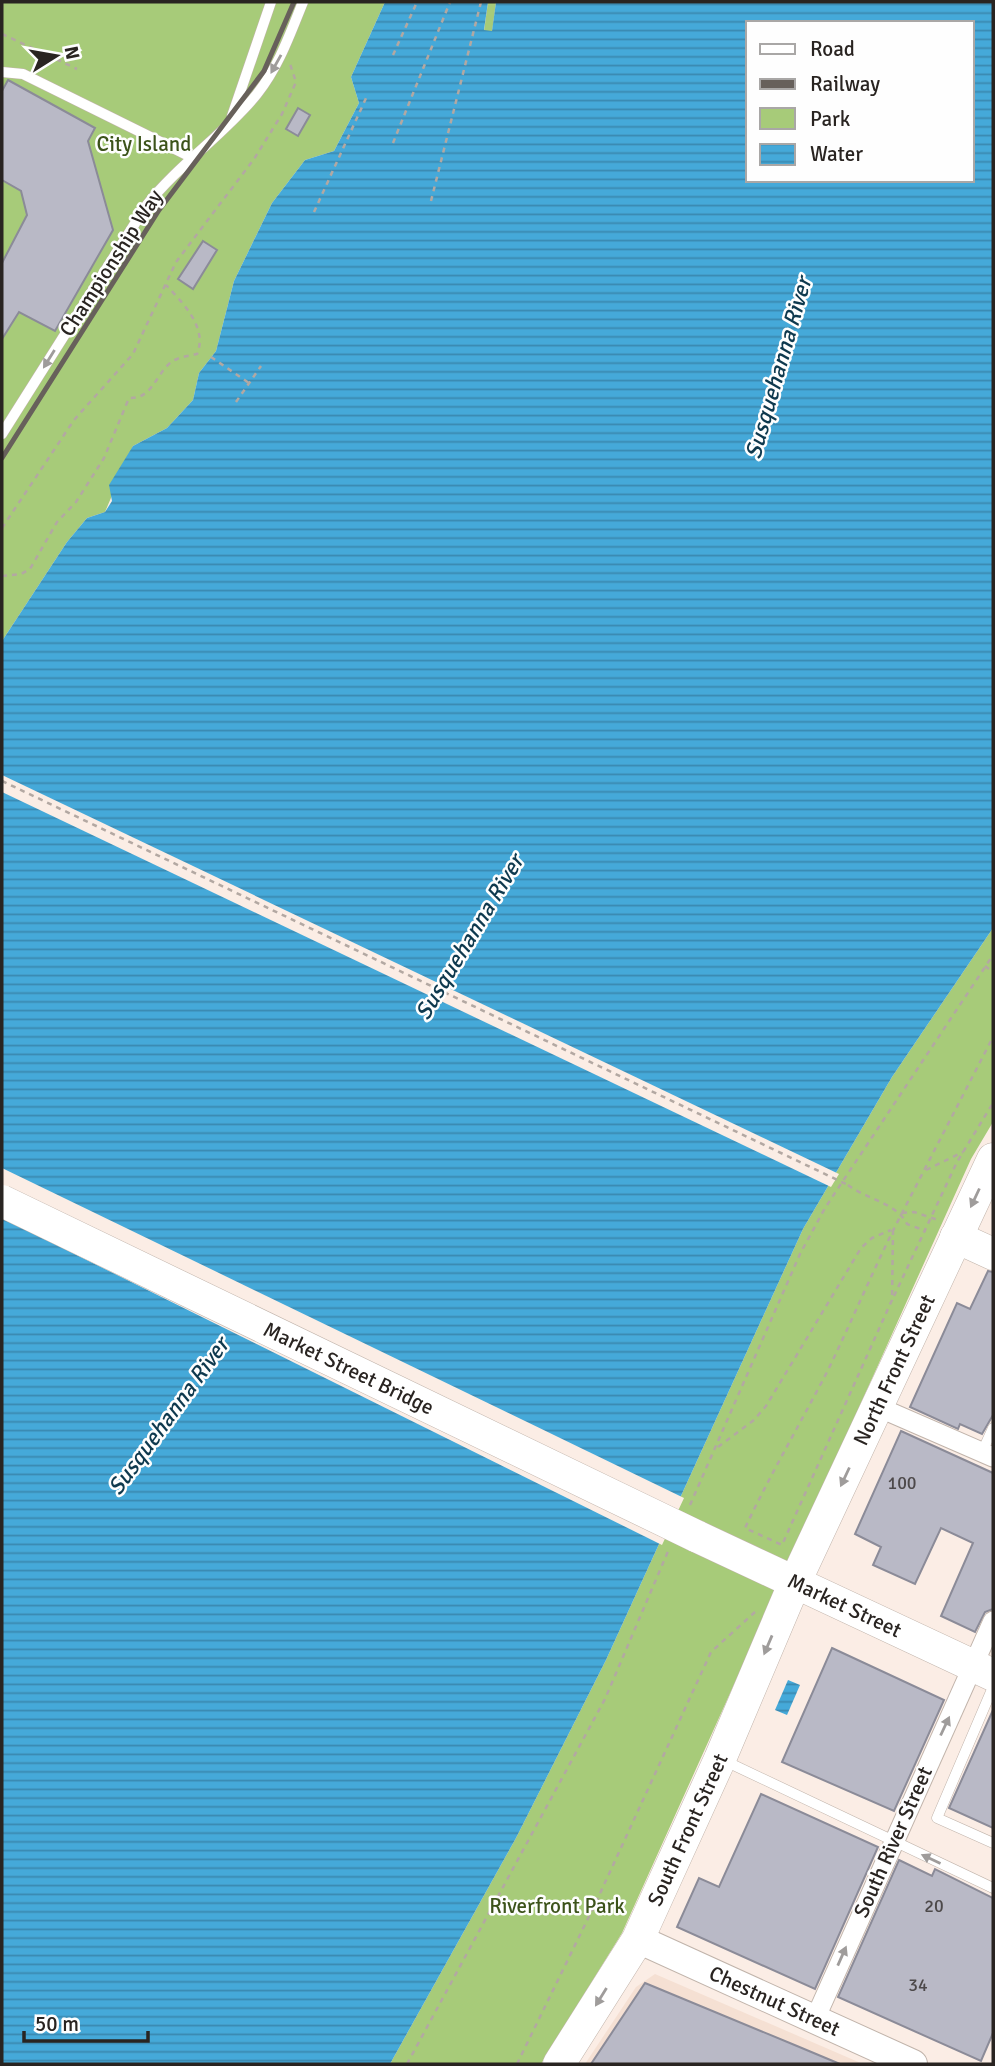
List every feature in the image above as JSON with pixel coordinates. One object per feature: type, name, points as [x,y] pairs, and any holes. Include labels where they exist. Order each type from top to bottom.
[{"type":"main road","name":"North Front Street","points":[[794,1582],[878,1407],[938,1229],[993,1159]]},
{"type":"main road","name":"Market Street Bridge","points":[[2,1201],[685,1530]]},
{"type":"main road","points":[[938,1229],[993,1254]]},
{"type":"main road","name":"Market Street","points":[[685,1530],[986,1676]]},
{"type":"main road","name":"South Front Street","points":[[559,2064],[638,1940],[720,1759],[794,1582]]},
{"type":"main road","name":"Chestnut Street","points":[[638,1940],[815,2019],[898,2061]]},
{"type":"street","points":[[878,1407],[988,1454]]},
{"type":"street","name":"South River Street","points":[[815,2019],[892,1841],[986,1676],[993,1621]]},
{"type":"lane","points":[[230,119],[271,2]]},
{"type":"lane","name":"Championship Way","points":[[2,434],[146,206],[191,157],[255,96],[284,50],[303,2]]},
{"type":"lane","points":[[2,72],[23,74],[191,157]]},
{"type":"lane","points":[[988,1454],[993,1429]]},
{"type":"lane","points":[[986,1676],[937,1818],[993,1843]]},
{"type":"lane","points":[[720,1759],[993,1888]]},
{"type":"path","points":[[393,55],[417,2]]},
{"type":"path","points":[[393,143],[450,2]]},
{"type":"path","points":[[431,201],[481,2]]},
{"type":"path","points":[[2,33],[77,69]]},
{"type":"path","points":[[2,528],[74,420],[132,354],[185,246],[254,159],[290,98],[296,82],[284,50]]},
{"type":"path","points":[[314,212],[367,96]]},
{"type":"path","points":[[2,576],[20,574],[30,569],[57,522],[76,502],[99,467],[119,429],[129,398],[139,398],[147,393],[171,363],[197,354],[201,345],[197,326],[165,284]]},
{"type":"path","points":[[211,357],[249,383]]},
{"type":"path","points":[[236,402],[261,366]]},
{"type":"path","points":[[2,781],[848,1185],[856,1192],[902,1213],[914,1212],[938,1229]]},
{"type":"path","points":[[407,2064],[605,1699],[685,1530],[715,1449],[800,1254],[825,1208],[993,955]]},
{"type":"path","points":[[985,966],[993,972]]},
{"type":"path","points":[[993,1037],[893,1230],[825,1374],[745,1528],[782,1545],[892,1300],[938,1229],[963,1152],[993,1104]]},
{"type":"path","points":[[925,1171],[963,1152]]},
{"type":"path","points":[[902,1213],[907,1224],[938,1229]]},
{"type":"path","points":[[715,1449],[754,1420],[766,1406],[860,1248],[872,1238],[893,1230]]},
{"type":"path","points":[[892,1300],[893,1230]]},
{"type":"path","points":[[517,2064],[597,1900],[711,1652],[756,1611],[759,1603]]},
{"type":"shaded area","points":[[655,1974],[863,2064],[585,2064],[636,1987]]},
{"type":"green space","name":"City Island","points":[[2,2],[385,2],[351,77],[359,103],[334,151],[305,160],[272,203],[234,281],[216,351],[199,373],[193,400],[167,428],[133,446],[105,512],[87,518],[67,542],[2,641]]},
{"type":"green space","points":[[488,2],[496,2],[492,32],[484,31]]},
{"type":"green space","name":"Riverfront Park","points":[[993,928],[993,1122],[971,1159],[622,1933],[541,2064],[390,2064],[516,1838],[606,1660],[803,1229],[892,1077]]},
{"type":"water","name":"Susquehanna River","points":[[385,2],[488,2],[484,30],[492,31],[496,2],[993,2],[993,928],[892,1077],[803,1229],[606,1660],[516,1838],[390,2064],[2,2064],[2,641],[67,542],[87,518],[105,512],[112,501],[109,485],[133,446],[167,428],[193,400],[199,373],[216,351],[234,281],[272,203],[305,160],[334,151],[359,103],[351,77]]},
{"type":"water","points":[[788,1680],[800,1685],[787,1715],[775,1710]]},
{"type":"pier","points":[[2,775],[839,1174],[831,1187],[2,792]]},
{"type":"pier","points":[[2,1168],[684,1498],[662,1545],[2,1218]]},
{"type":"building","points":[[8,80],[95,128],[88,141],[113,230],[55,331],[19,312],[2,339],[2,263],[27,215],[21,191],[2,180],[2,91]]},
{"type":"building","points":[[298,108],[310,115],[298,136],[286,129]]},
{"type":"building","points":[[203,241],[217,250],[193,289],[178,279]]},
{"type":"building","points":[[988,1271],[993,1272],[993,1415],[982,1434],[960,1424],[958,1429],[910,1407],[957,1303],[970,1309]]},
{"type":"building","points":[[901,1431],[993,1473],[993,1609],[985,1612],[975,1632],[941,1616],[973,1543],[941,1528],[915,1584],[873,1565],[881,1547],[855,1534]]},
{"type":"building","points":[[832,1648],[944,1700],[894,1811],[782,1762]]},
{"type":"building","points":[[993,1710],[993,1828],[949,1808]]},
{"type":"building","points":[[761,1794],[878,1847],[815,1989],[677,1927],[699,1878],[719,1887]]},
{"type":"building","points":[[899,1860],[932,1876],[935,1869],[993,1898],[993,2033],[981,2061],[838,1997]]},
{"type":"building","points":[[645,1983],[797,2046],[840,2064],[591,2064]]},
{"type":"railway","points":[[2,458],[159,210],[264,71],[294,2]]}]
